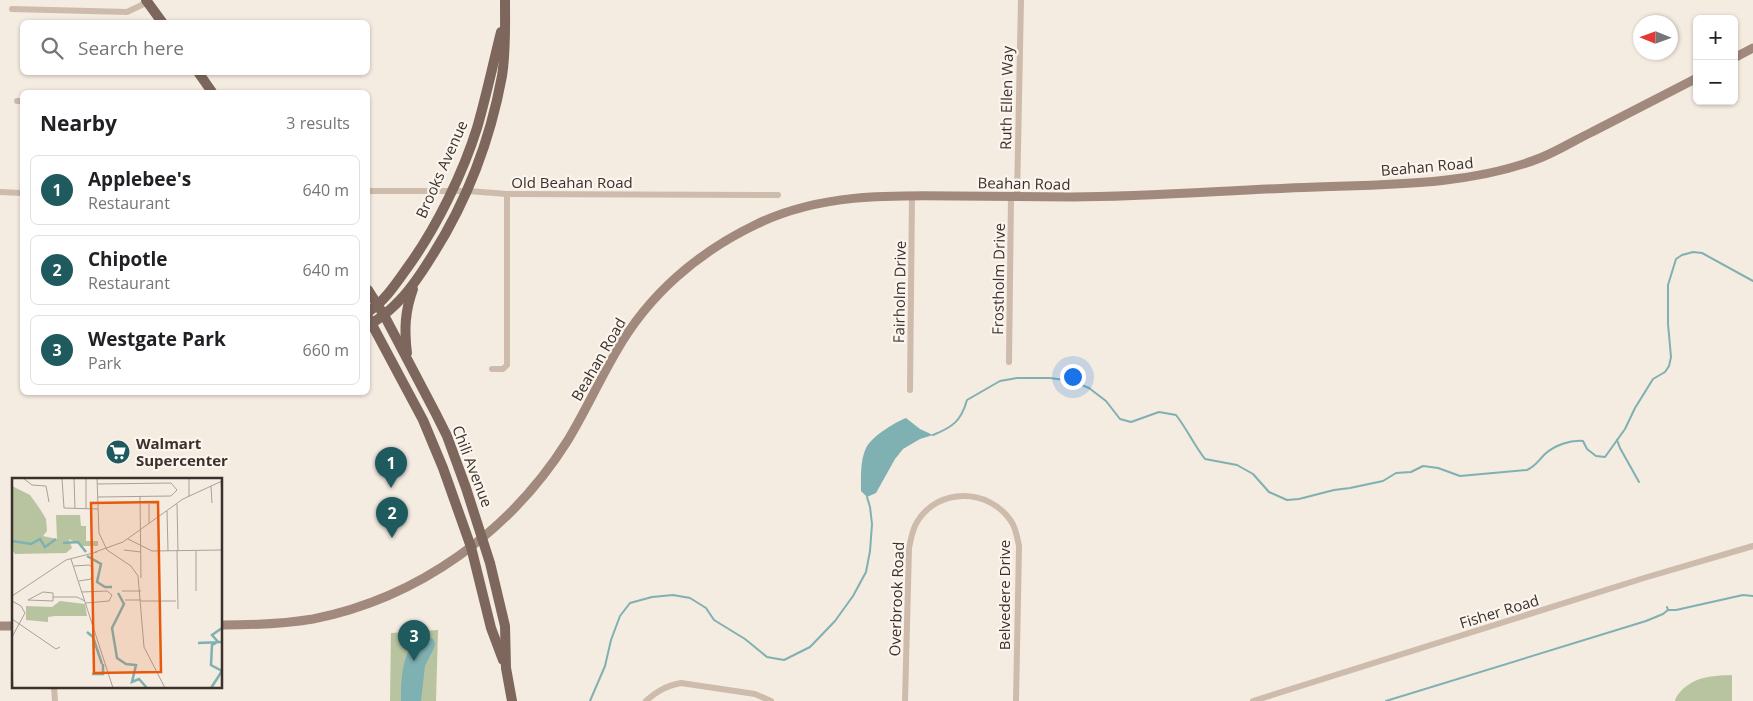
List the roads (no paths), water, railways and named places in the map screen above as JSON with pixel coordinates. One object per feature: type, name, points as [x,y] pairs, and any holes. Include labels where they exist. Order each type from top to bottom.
[{"type":"main road","name":"Brooks Avenue","points":[[370,321],[384,315],[395,306],[416,281],[451,226],[468,191],[489,129],[502,76],[506,40],[505,0]]},
{"type":"main road","points":[[147,1],[161,20]]},
{"type":"main road","name":"Brooks Avenue","points":[[370,311],[389,294],[421,248],[451,191],[477,126],[505,19]]},
{"type":"main road","points":[[200,75],[211,90]]},
{"type":"main road","points":[[408,361],[404,320],[416,281]]},
{"type":"main road","name":"Chili Avenue","points":[[370,293],[384,315],[447,436],[483,538],[505,626],[506,668],[512,701]]},
{"type":"main road","name":"Chili Avenue","points":[[370,321],[423,420],[443,468],[471,546],[491,628],[506,668]]},
{"type":"street","name":"Ruth Ellen Way","points":[[1014,196],[1021,0]]},
{"type":"street","points":[[12,10],[127,12],[147,1]]},
{"type":"street","points":[[1738,56],[1753,48]]},
{"type":"street","name":"Beahan Road","points":[[222,625],[262,624],[312,619],[372,602],[398,592],[447,565],[483,538],[504,518],[551,465],[576,426],[616,351],[643,312],[696,260],[726,240],[760,222],[791,211],[836,200],[912,195],[1077,197],[1421,182],[1490,173],[1540,158],[1693,80]]},
{"type":"street","name":"Old Beahan Road","points":[[370,191],[468,191],[507,194],[778,195]]},
{"type":"street","points":[[0,192],[20,192]]},
{"type":"street","points":[[492,369],[503,369],[507,365],[507,194]]},
{"type":"street","name":"Fairholm Drive","points":[[910,390],[912,195]]},
{"type":"street","name":"Frostholm Drive","points":[[1010,362],[1014,196]]},
{"type":"street","name":"Overbrook Road","points":[[905,701],[909,548],[912,534],[918,521],[928,509],[941,500],[960,496]]},
{"type":"street","name":"Belvedere Drive","points":[[960,496],[979,497],[991,502],[1007,516],[1017,533],[1019,546],[1016,701]]},
{"type":"street","name":"Fisher Road","points":[[1253,701],[1644,578],[1753,546]]},
{"type":"street","points":[[646,701],[656,692],[670,685],[681,684],[755,694],[771,701]]},
{"type":"street","points":[[54,688],[55,701]]},
{"type":"water","points":[[906,418],[920,429],[933,435],[920,439],[903,449],[895,459],[876,493],[867,497],[861,491],[862,464],[866,448],[878,435]]},
{"type":"water","points":[[428,636],[434,640],[435,645],[425,666],[421,701],[401,701],[404,662],[412,645],[419,639]]},
{"type":"waterway","points":[[933,435],[951,426],[959,418],[967,400],[1000,381],[1017,378],[1050,378],[1072,381],[1089,388],[1106,401],[1120,419],[1131,422],[1159,412],[1176,415],[1205,459],[1237,465],[1253,474],[1269,492],[1287,500],[1383,481],[1396,473],[1411,472],[1423,466],[1438,468],[1460,476],[1527,470],[1553,448],[1573,441],[1583,441],[1587,449],[1596,456],[1605,457],[1625,429],[1635,408],[1653,379],[1665,372],[1669,366],[1671,357],[1668,324],[1668,285],[1676,259],[1693,252],[1702,253],[1753,281]]},
{"type":"waterway","points":[[1617,440],[1639,482]]},
{"type":"waterway","points":[[590,701],[605,666],[611,640],[620,616],[630,603],[652,597],[673,595],[690,598],[706,608],[714,620],[745,639],[767,657],[784,660],[810,647],[835,621],[853,596],[866,572],[872,524],[867,497]]},
{"type":"waterway","points":[[1667,607],[1668,610],[1676,610],[1743,595],[1753,596]]},
{"type":"waterway","points":[[1386,701],[1646,621],[1668,610]]},
{"type":"place","name":"Walmart Supercenter","points":[[118,452]]},
{"type":"place","name":"Applebee's","points":[[391,488]]},
{"type":"place","name":"Chipotle","points":[[392,538]]},
{"type":"place","name":"Westgate Park","points":[[414,661]]}]
